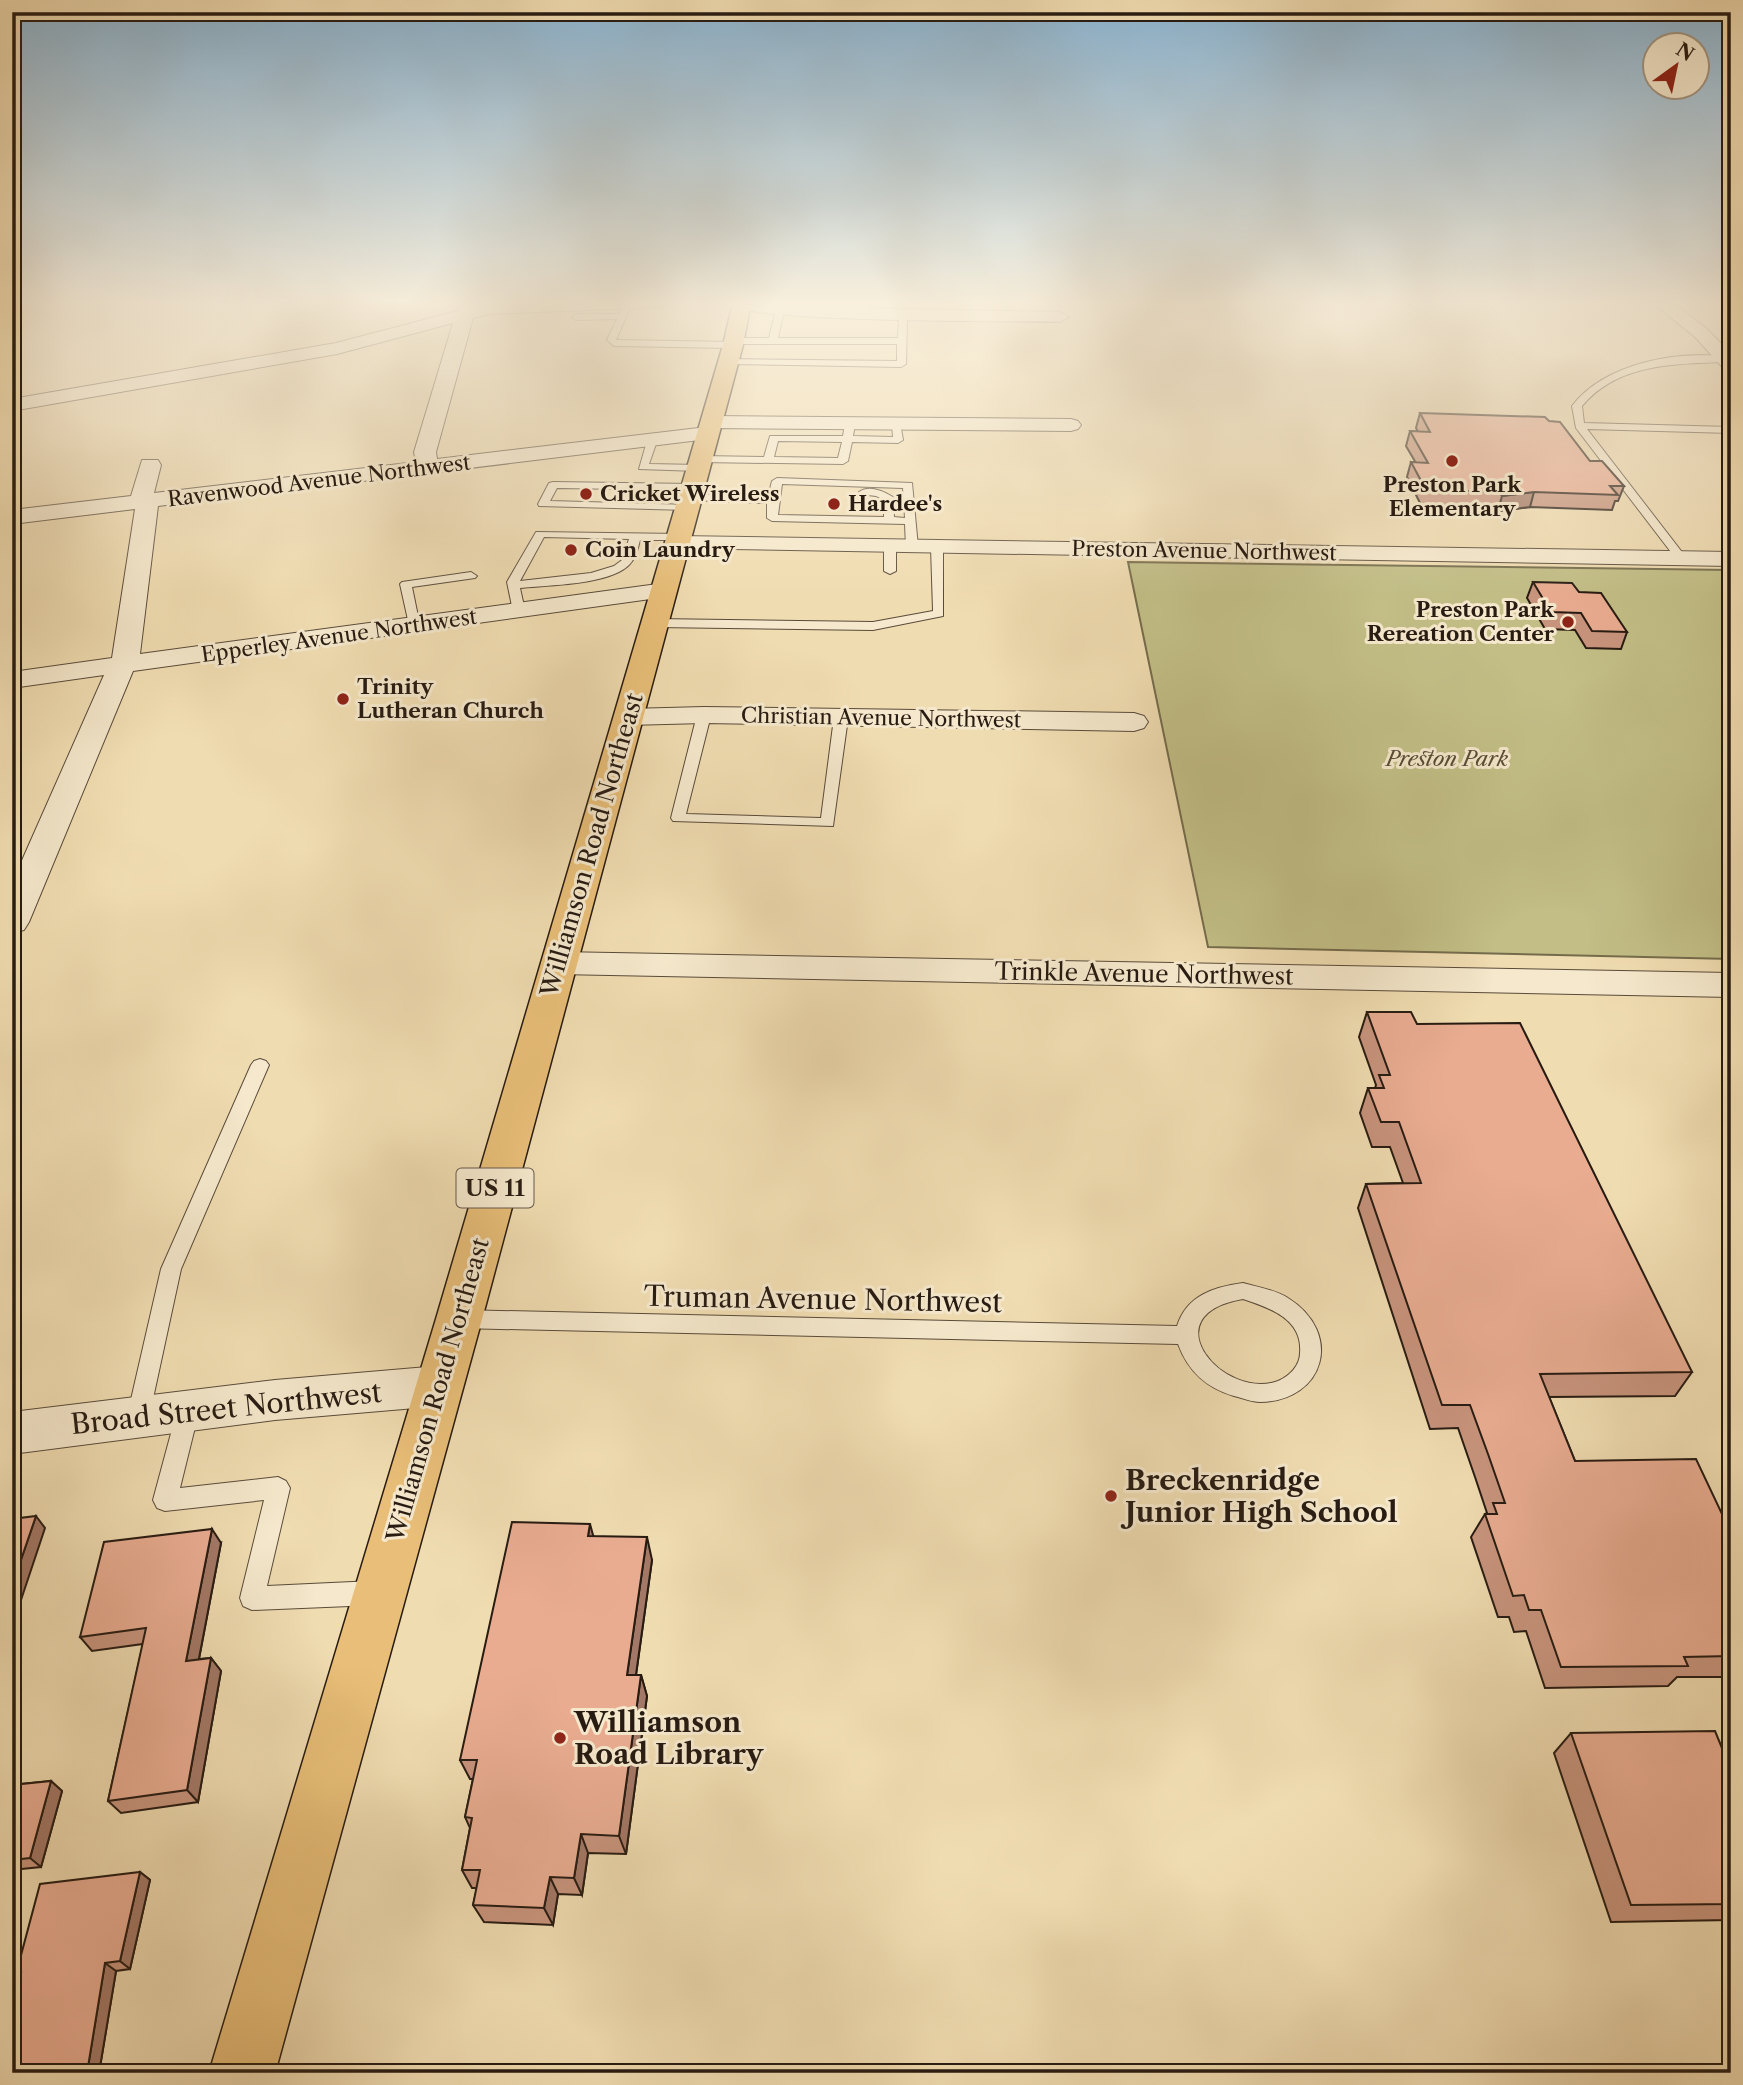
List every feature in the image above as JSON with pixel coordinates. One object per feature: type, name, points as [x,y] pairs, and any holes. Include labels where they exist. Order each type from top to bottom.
[{"type":"main road","name":"Williamson Road Northeast","points":[[242,2073],[459,1319],[694,484],[721,399]]},
{"type":"street","points":[[12,405],[44,399]]},
{"type":"street","points":[[432,468],[425,452],[440,399]]},
{"type":"street","points":[[694,484],[848,432],[897,425],[1071,425]]},
{"type":"street","name":"Ravenwood Avenue Northwest","points":[[12,517],[652,441],[694,484]]},
{"type":"street","points":[[12,922],[128,652],[147,506],[143,493],[150,465]]},
{"type":"street","name":"Preston Avenue Northwest","points":[[694,484],[776,544],[1731,559]]},
{"type":"street","name":"Epperley Avenue Northwest","points":[[12,680],[519,611],[660,607]]},
{"type":"street","name":"Christian Avenue Northwest","points":[[628,717],[704,715],[1134,722]]},
{"type":"street","name":"Trinkle Avenue Northwest","points":[[558,963],[1731,985]]},
{"type":"street","name":"Broad Street Northwest","points":[[12,1433],[275,1400],[439,1385]]},
{"type":"lane","points":[[1582,399],[1577,406],[1578,426],[1681,558]]},
{"type":"lane","points":[[1578,426],[1731,430]]},
{"type":"lane","points":[[694,484],[553,485],[543,504],[694,484],[768,460],[843,461],[848,432],[774,438],[768,460]]},
{"type":"lane","points":[[652,441],[641,470],[694,484],[774,496],[878,493],[890,502],[889,521]]},
{"type":"lane","points":[[890,571],[909,521],[908,485],[777,481],[772,518],[909,521]]},
{"type":"lane","points":[[513,584],[601,574],[626,563],[636,535],[694,484]]},
{"type":"lane","points":[[776,544],[782,518]]},
{"type":"lane","points":[[519,611],[513,584],[540,534],[636,535]]},
{"type":"lane","points":[[660,607],[873,626],[894,619],[928,616],[939,612],[937,547]]},
{"type":"lane","points":[[414,626],[406,584],[471,576]]},
{"type":"lane","points":[[704,715],[678,818],[828,822],[841,718]]},
{"type":"lane","points":[[138,1417],[171,1269],[260,1065]]},
{"type":"lane","points":[[1243,1290],[1266,1295],[1283,1303],[1301,1318],[1313,1337],[1314,1357],[1305,1374],[1289,1387],[1266,1392],[1237,1388],[1214,1378],[1197,1361],[1186,1335],[1190,1317],[1202,1302],[1220,1293],[1243,1290]]},
{"type":"lane","name":"Truman Avenue Northwest","points":[[459,1319],[1186,1335]]},
{"type":"lane","points":[[188,1411],[165,1500],[278,1488],[252,1598],[380,1593]]},
{"type":"green space","name":"Preston Park","points":[[1128,562],[1731,570],[1731,959],[1208,947]]},
{"type":"building","points":[[1420,413],[1545,417],[1549,421],[1560,422],[1590,461],[1602,461],[1624,486],[1610,486],[1618,495],[1534,492],[1502,496],[1499,492],[1426,490],[1411,462],[1428,463],[1410,431],[1430,432]]},
{"type":"building","points":[[1533,582],[1572,583],[1579,592],[1601,593],[1627,632],[1592,631],[1581,613],[1551,612]]},
{"type":"building","points":[[1367,1012],[1411,1012],[1417,1024],[1520,1023],[1692,1372],[1540,1374],[1575,1461],[1696,1459],[1731,1533],[1731,1656],[1684,1657],[1688,1666],[1561,1667],[1541,1610],[1529,1610],[1524,1595],[1513,1596],[1485,1514],[1497,1514],[1493,1503],[1505,1503],[1488,1454],[1470,1405],[1442,1405],[1366,1184],[1421,1183],[1399,1122],[1381,1122],[1368,1088],[1384,1088],[1379,1075],[1390,1075]]},
{"type":"building","points":[[36,1516],[12,1586],[12,1519]]},
{"type":"building","name":"Williamson Road Library","points":[[512,1522],[590,1524],[588,1536],[647,1537],[627,1675],[641,1675],[619,1836],[581,1834],[574,1878],[550,1877],[544,1908],[473,1905],[480,1870],[462,1870],[472,1818],[465,1817],[477,1760],[460,1760]]},
{"type":"building","points":[[212,1529],[186,1661],[211,1658],[187,1790],[108,1801],[146,1628],[80,1637],[104,1542]]},
{"type":"building","points":[[1715,1731],[1731,1770],[1731,1904],[1631,1905],[1571,1733]]},
{"type":"building","points":[[51,1781],[30,1858],[12,1860],[12,1785]]},
{"type":"building","points":[[140,1872],[120,1961],[105,1963],[87,2073],[12,2073],[12,2019],[21,1973],[16,1974],[40,1884]]},
{"type":"place","name":"Preston Park Elementary","points":[[1452,461]]},
{"type":"place","name":"Cricket Wireless","points":[[586,494]]},
{"type":"place","name":"Hardee's","points":[[834,504]]},
{"type":"place","name":"Coin Laundry","points":[[571,550]]},
{"type":"place","name":"Preston Park Rereation Center","points":[[1568,622]]},
{"type":"place","name":"Trinity Lutheran Church","points":[[343,699]]},
{"type":"place","name":"Breckenridge Junior High School","points":[[1111,1496]]},
{"type":"place","name":"Williamson Road Library","points":[[560,1738]]}]
